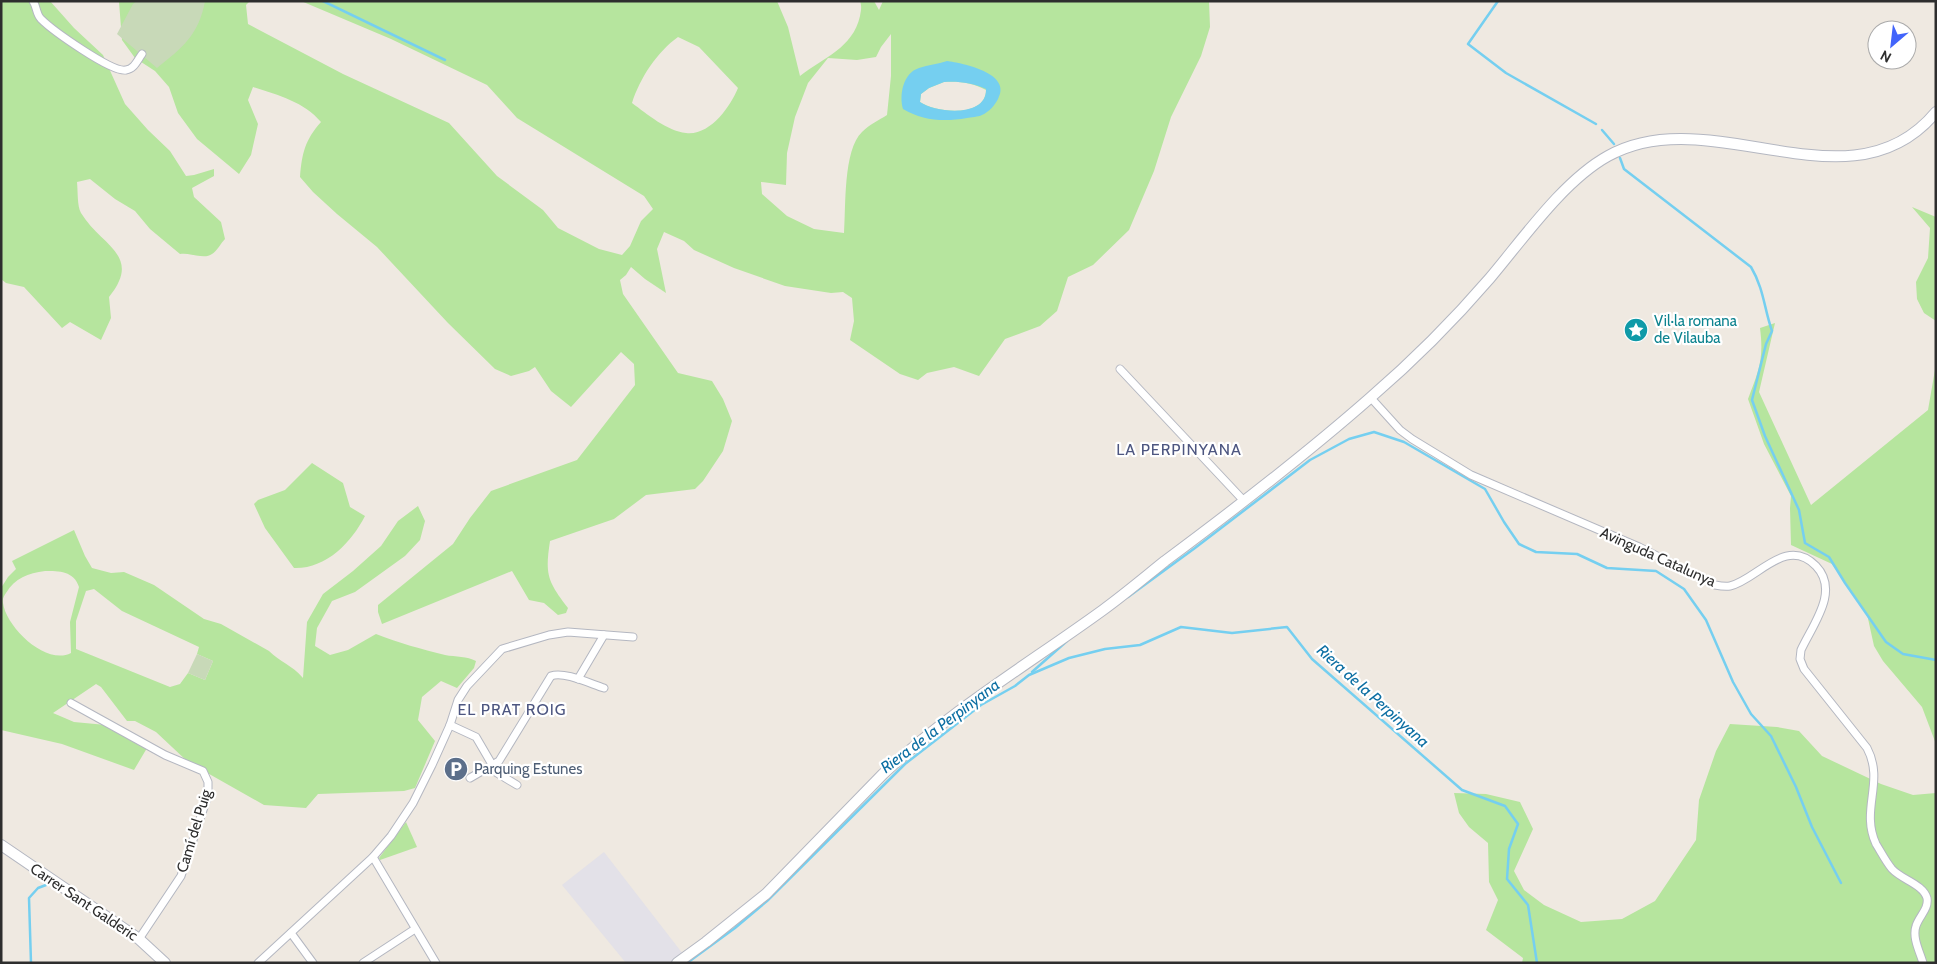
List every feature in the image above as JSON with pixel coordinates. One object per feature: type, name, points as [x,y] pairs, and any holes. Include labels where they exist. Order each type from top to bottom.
[{"type":"street","points":[[34,1],[38,17],[55,32],[115,68],[124,71],[133,67],[142,54]]},
{"type":"street","points":[[677,963],[766,894],[883,774],[903,756],[958,713],[1126,592],[1244,501],[1370,398],[1453,319],[1561,194],[1584,172],[1612,154],[1642,142],[1675,138],[1711,140],[1814,155],[1841,157],[1861,155],[1878,152],[1910,136],[1936,112]]},
{"type":"street","points":[[1120,369],[1244,501]]},
{"type":"street","name":"Avinguda Catalunya","points":[[1370,398],[1406,434],[1471,475],[1639,547],[1715,585],[1729,586],[1736,584],[1764,565],[1794,555],[1806,558],[1817,567],[1826,583],[1826,594],[1801,650],[1800,659],[1804,669],[1871,755],[1875,772],[1870,820],[1876,843],[1892,869],[1921,889],[1927,899],[1926,906],[1915,930],[1923,963]]},
{"type":"street","points":[[258,963],[374,857],[391,836],[413,803],[450,725],[458,700],[466,686],[502,650],[568,632],[633,637]]},
{"type":"street","points":[[578,679],[604,635]]},
{"type":"street","points":[[470,778],[498,761],[551,676],[556,674],[604,688]]},
{"type":"street","name":"Camí del Puig","points":[[71,703],[165,755],[203,771],[208,782],[208,795],[181,876],[139,939]]},
{"type":"street","points":[[450,725],[476,737],[497,773],[517,785]]},
{"type":"street","name":"Carrer Sant Galderic","points":[[1,845],[139,939],[165,963]]},
{"type":"street","points":[[374,857],[436,963]]},
{"type":"street","points":[[363,963],[416,929]]},
{"type":"street","points":[[291,933],[313,963]]},
{"type":"shaded area","points":[[604,852],[683,954],[671,963],[626,963],[562,885]]},
{"type":"green space","points":[[1,1],[50,1],[74,28],[103,55],[125,104],[170,151],[186,176],[214,169],[214,176],[192,188],[194,197],[221,222],[225,239],[214,253],[209,256],[180,254],[150,229],[135,211],[115,199],[90,179],[77,182],[78,202],[81,213],[115,252],[120,261],[122,271],[118,283],[109,297],[111,318],[101,340],[70,322],[62,328],[24,287],[6,283],[1,279]]},
{"type":"green space","points":[[137,1],[205,1],[194,32],[182,47],[157,68],[117,34],[133,4]]},
{"type":"green space","points":[[250,1],[246,5],[248,24],[343,74],[449,123],[497,176],[543,210],[558,228],[599,249],[622,255],[630,246],[641,221],[653,209],[644,196],[517,118],[487,85],[391,39],[301,1],[777,1],[788,27],[800,76],[836,51],[851,36],[860,16],[860,1],[874,1],[879,10],[883,1],[1209,1],[1210,27],[1201,56],[1171,117],[1154,171],[1129,230],[1093,265],[1068,277],[1057,311],[1040,326],[1005,339],[979,376],[954,367],[927,373],[918,380],[900,374],[850,340],[854,321],[852,298],[843,292],[831,293],[785,286],[734,268],[694,250],[684,241],[664,232],[657,249],[666,293],[631,267],[620,280],[623,294],[678,373],[712,381],[723,399],[732,421],[723,451],[703,481],[695,489],[646,495],[614,519],[550,541],[549,577],[568,608],[566,613],[558,615],[544,603],[529,600],[512,571],[382,624],[378,605],[453,544],[491,491],[577,460],[635,385],[634,364],[621,352],[571,407],[551,391],[535,367],[529,371],[511,376],[495,369],[448,323],[377,247],[337,214],[300,177],[305,147],[321,122],[314,115],[299,104],[253,87],[248,100],[258,124],[251,155],[239,174],[197,139],[178,113],[169,87],[155,71],[135,58],[122,40],[119,2]],"holes":[[[891,34],[891,76],[887,115],[862,132],[851,152],[848,165],[844,233],[814,229],[787,216],[762,194],[761,182],[786,185],[787,153],[795,117],[808,83],[828,58],[857,60],[876,57]],[[678,37],[699,47],[738,88],[718,119],[703,130],[695,133],[679,132],[672,129],[632,103],[650,66],[663,50]],[[944,82],[955,82],[971,84],[986,90],[984,99],[978,105],[959,111],[937,109],[920,102],[921,94],[929,88]]]},
{"type":"green space","points":[[1912,207],[1936,217],[1936,321],[1924,313],[1917,299],[1916,282],[1928,258],[1930,228]]},
{"type":"green space","points":[[1775,323],[1759,392],[1811,505],[1928,410],[1936,364],[1936,744],[1922,707],[1883,661],[1874,646],[1867,614],[1843,579],[1832,564],[1791,545],[1791,496],[1764,444],[1748,399],[1760,364],[1760,328]]},
{"type":"green space","points":[[312,463],[343,483],[350,507],[365,516],[345,545],[327,559],[306,567],[294,568],[265,528],[254,504],[258,500],[285,490]]},
{"type":"green space","points":[[418,506],[425,521],[420,540],[405,556],[355,592],[332,601],[317,628],[315,646],[330,655],[348,650],[376,634],[445,655],[469,658],[476,661],[474,668],[457,688],[441,681],[422,697],[418,720],[435,741],[415,788],[404,791],[318,794],[306,808],[264,805],[188,762],[156,732],[135,721],[127,721],[101,687],[96,684],[53,713],[74,722],[106,725],[147,748],[134,770],[62,744],[1,730],[1,588],[16,569],[12,561],[74,530],[92,568],[111,573],[124,572],[154,585],[204,619],[221,624],[269,651],[303,678],[307,622],[323,594],[381,546],[398,521]],"holes":[[[45,571],[61,572],[70,575],[79,587],[70,622],[71,653],[61,656],[39,649],[19,633],[11,623],[3,603],[5,594],[18,580],[33,573]],[[94,589],[122,611],[199,647],[197,654],[213,661],[205,680],[188,673],[180,684],[170,687],[76,649],[76,621],[86,591]]]},
{"type":"green space","points":[[197,654],[213,661],[205,680],[188,673]]},
{"type":"green space","points":[[1730,724],[1777,727],[1799,731],[1822,756],[1881,784],[1913,795],[1936,793],[1936,963],[1522,963],[1523,958],[1486,930],[1498,900],[1489,882],[1488,843],[1469,827],[1459,813],[1454,793],[1486,794],[1520,802],[1533,829],[1514,871],[1524,890],[1544,905],[1581,922],[1622,919],[1655,901],[1696,840],[1699,800],[1716,751]]},
{"type":"green space","points":[[406,822],[417,847],[380,860],[379,858]]},
{"type":"water","points":[[947,61],[984,71],[998,82],[1001,90],[998,99],[985,114],[958,119],[934,120],[918,116],[903,109],[902,91],[909,75],[919,68]],"holes":[[[944,82],[960,82],[986,89],[984,98],[978,105],[959,111],[937,109],[920,102],[921,94],[929,88]]]},
{"type":"waterway","points":[[323,1],[445,60]]},
{"type":"waterway","points":[[1498,1],[1468,44],[1506,73],[1596,124]]},
{"type":"waterway","points":[[1602,130],[1614,144]]},
{"type":"waterway","points":[[1620,158],[1624,169],[1751,267],[1761,291],[1772,331],[1766,344],[1752,400],[1765,436],[1799,510],[1805,543],[1829,557],[1886,642],[1903,654],[1936,660]]},
{"type":"waterway","points":[[1128,597],[1310,460],[1349,439],[1374,432],[1404,442],[1485,489],[1519,544],[1536,552],[1577,554],[1607,568],[1656,571],[1684,589],[1706,620],[1733,682],[1751,714],[1771,736],[1796,787],[1812,827],[1841,883]]},
{"type":"waterway","name":"Riera de la Perpinyana","points":[[687,963],[735,928],[767,901],[905,764],[981,705],[1015,686],[1029,675],[1069,658],[1105,649],[1140,645],[1181,627],[1232,633],[1287,627],[1312,659],[1462,790],[1505,806],[1518,824],[1509,849],[1507,879],[1528,905],[1537,963]]},
{"type":"waterway","points":[[1032,672],[1067,641]]},
{"type":"waterway","points":[[31,963],[29,898],[38,888],[46,885]]},
{"type":"place","name":"Vil·la romana de Vilauba","points":[[1636,330]]},
{"type":"place","name":"Parquing Estunes","points":[[456,769]]},
{"type":"district","name":"LA PERPINYANA","points":[[1179,449]]},
{"type":"district","name":"EL PRAT ROIG","points":[[512,709]]}]
